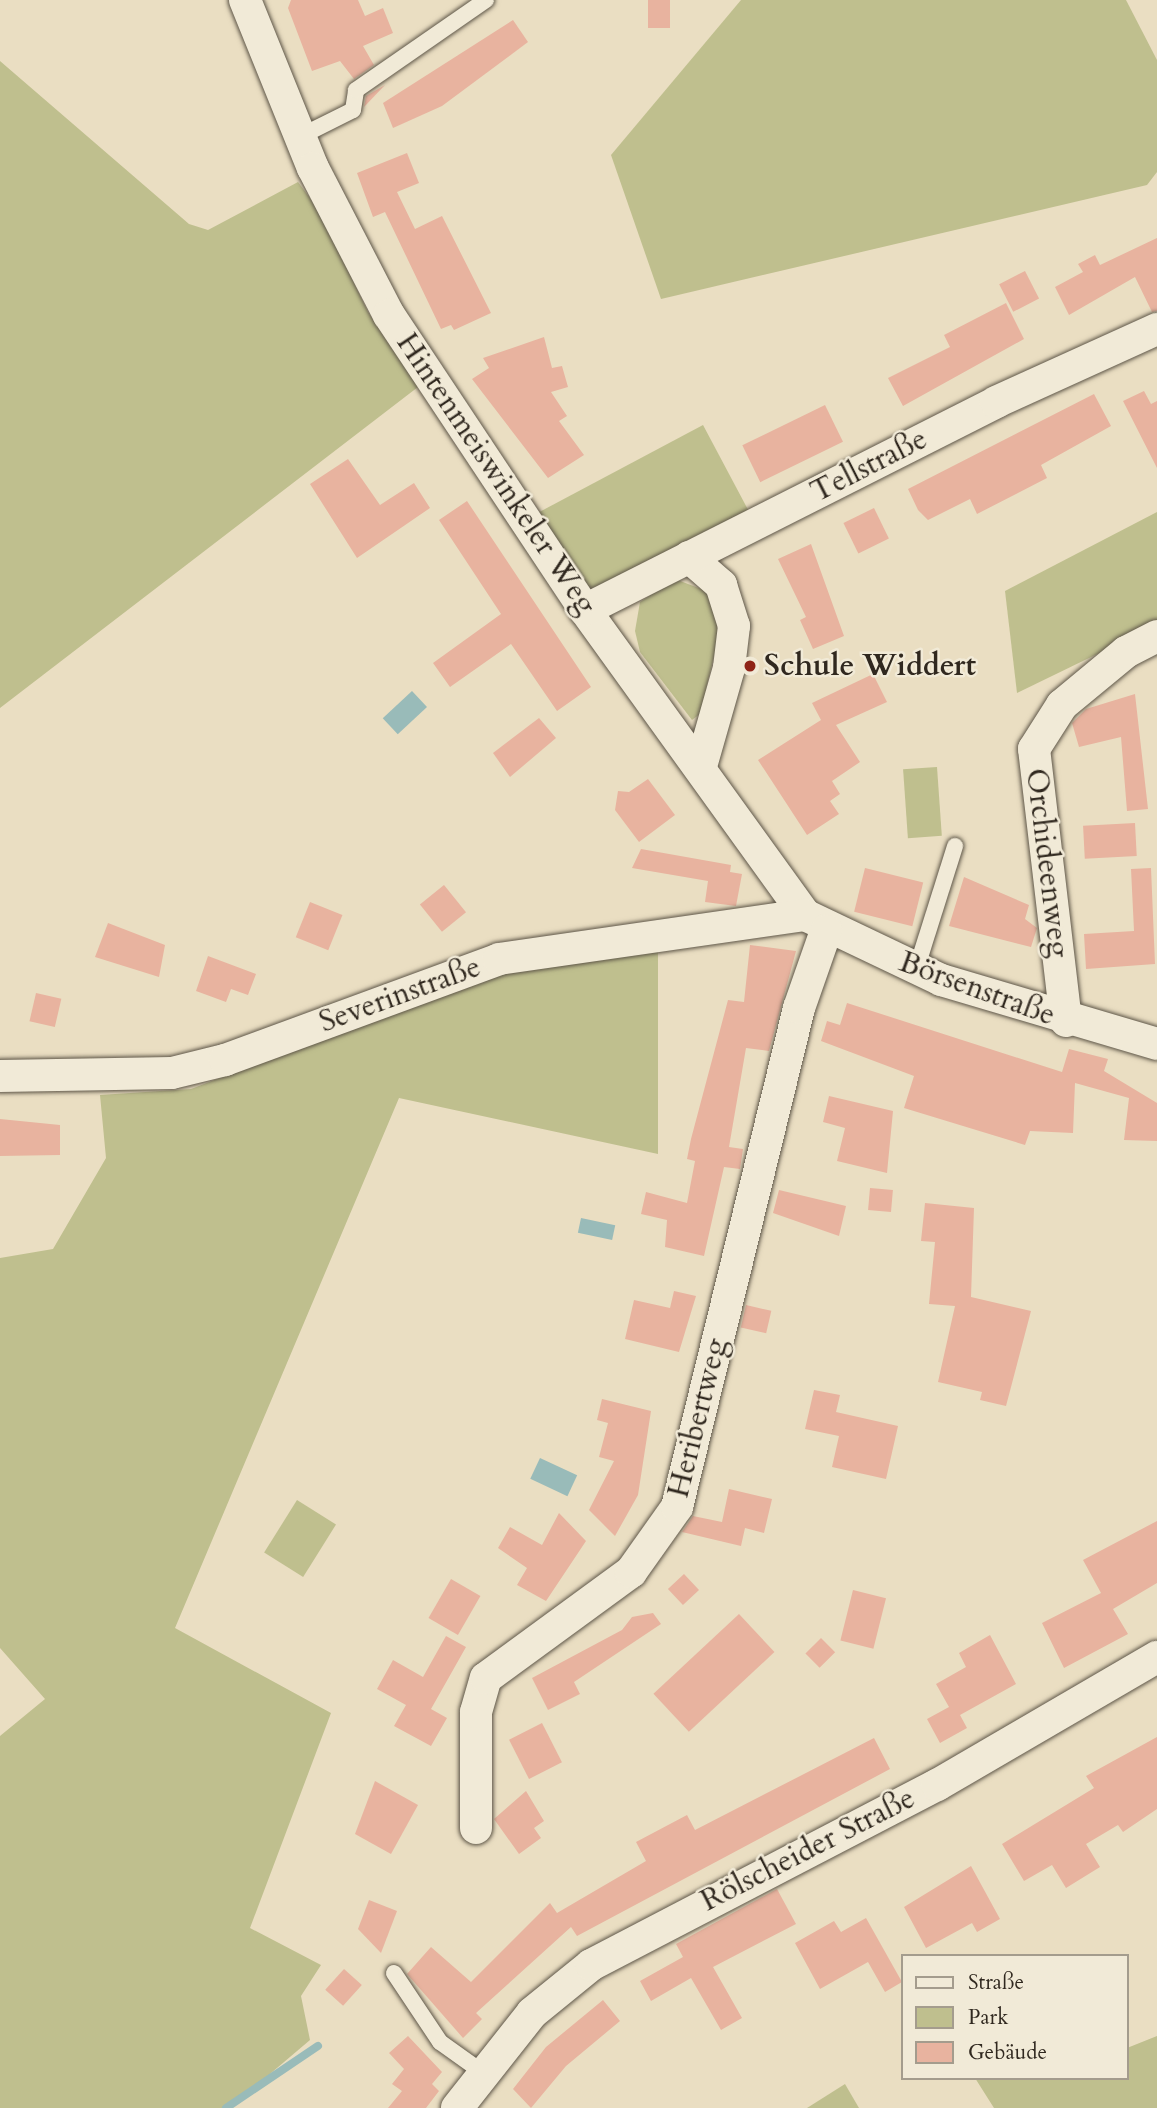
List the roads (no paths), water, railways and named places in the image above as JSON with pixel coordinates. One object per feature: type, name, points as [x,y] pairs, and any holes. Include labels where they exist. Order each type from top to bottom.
[{"type":"street","name":"Hintenmeiswinkeler Weg","points":[[245,0],[301,136],[389,315],[585,610],[815,923]]},
{"type":"street","name":"Tellstraße","points":[[585,610],[1157,329]]},
{"type":"street","points":[[689,557],[721,585],[734,625],[729,668],[701,766]]},
{"type":"street","name":"Orchideenweg","points":[[1066,1021],[1034,749],[1062,705],[1126,652],[1157,636]]},
{"type":"street","name":"Börsenstraße","points":[[815,923],[916,970],[1066,1021],[1157,1044]]},
{"type":"street","name":"Severinstraße","points":[[0,1076],[126,1078],[186,1071],[499,959],[815,923]]},
{"type":"street","name":"Heribertweg","points":[[476,1828],[476,1712],[486,1678],[631,1572],[677,1507],[799,1008],[815,923]]},
{"type":"street","name":"Rölscheider Straße","points":[[457,2108],[482,2072],[532,2013],[591,1965],[937,1785],[1157,1657]]},
{"type":"lane","points":[[301,136],[353,110],[356,90],[486,0]]},
{"type":"lane","points":[[916,970],[955,846]]},
{"type":"lane","points":[[394,1973],[440,2042],[482,2072]]},
{"type":"water","points":[[412,691],[427,707],[398,734],[383,718]]},
{"type":"water","points":[[581,1218],[615,1225],[612,1240],[578,1233]]},
{"type":"water","points":[[540,1458],[577,1475],[567,1496],[530,1479]]},
{"type":"waterway","points":[[226,2108],[318,2046]]},
{"type":"place","name":"Schule Widdert","points":[[750,666]]}]
